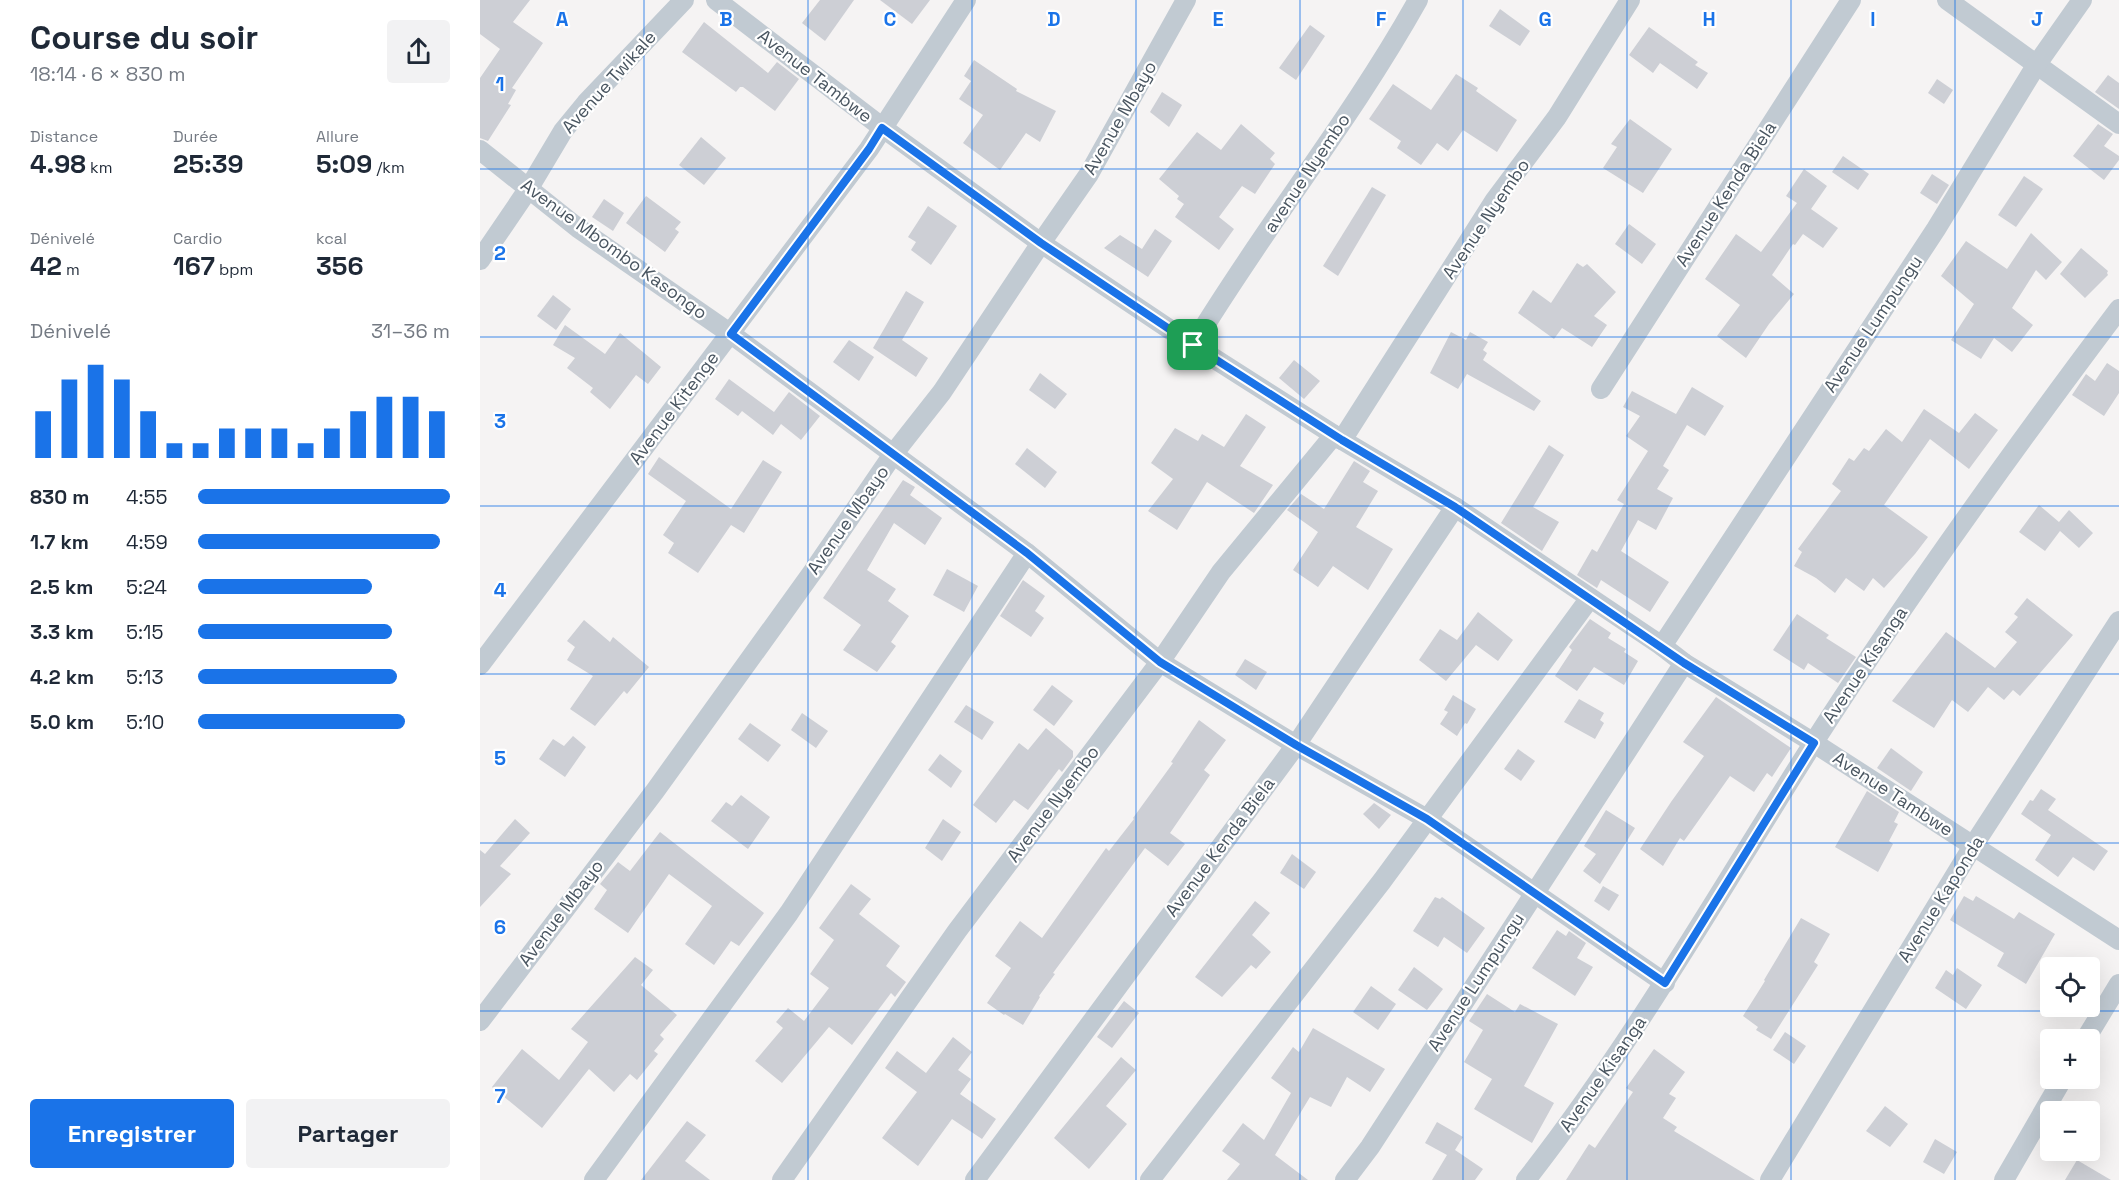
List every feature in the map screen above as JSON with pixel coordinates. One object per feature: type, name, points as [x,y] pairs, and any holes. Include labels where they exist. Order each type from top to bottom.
[{"type":"street","name":"Avenue Twikale","points":[[480,260],[529,188],[563,131],[586,103],[684,0]]},
{"type":"street","name":"Avenue Tambwe","points":[[716,0],[882,128],[1041,243],[1193,345],[1338,437],[1455,507],[1684,663],[1814,743],[2119,940]]},
{"type":"street","name":"Avenue Kitenge","points":[[480,665],[869,149],[966,0]]},
{"type":"street","name":"Avenue Mbayo","points":[[480,1021],[655,791],[814,570],[894,453],[942,392],[1089,174],[1186,0]]},
{"type":"street","name":"avenue Nyembo","points":[[1193,345],[1222,297],[1388,54],[1418,0]]},
{"type":"street","name":"Avenue Nyembo","points":[[782,1180],[957,932],[1160,662],[1221,572],[1338,437],[1495,200],[1557,117],[1630,0]]},
{"type":"street","name":"Avenue Kenda Biela","points":[[1601,389],[1851,0]]},
{"type":"street","points":[[1947,0],[2119,124]]},
{"type":"street","name":"Avenue Lumpungu","points":[[1662,646],[1936,229],[2037,64],[2082,0]]},
{"type":"street","name":"Avenue Mbombo Kasongo","points":[[480,150],[578,228],[731,334],[1027,553],[1160,662],[1296,745],[1427,819],[1665,983]]},
{"type":"street","name":"Avenue Kisanga","points":[[1526,1180],[1552,1147],[1665,983],[1814,743],[1902,610],[2044,409],[2119,309]]},
{"type":"street","name":"Avenue Kenda Biela","points":[[975,1180],[1296,745],[1455,507]]},
{"type":"street","points":[[594,1180],[789,913],[1027,553]]},
{"type":"street","points":[[1154,1179],[1382,881],[1590,598]]},
{"type":"street","name":"Avenue Kaponda","points":[[1770,1180],[1973,846],[2119,621]]},
{"type":"street","name":"Avenue Lumpungu","points":[[1345,1180],[1370,1147],[1684,663]]},
{"type":"street","points":[[2092,1029],[2119,984]]},
{"type":"street","points":[[2004,1180],[2057,1089]]},
{"type":"building","points":[[480,0],[530,0],[513,22],[543,43],[512,88],[516,90],[508,104],[511,105],[488,141],[480,138],[480,78],[500,49],[480,34]]},
{"type":"building","points":[[820,0],[854,0],[825,41],[802,23]]},
{"type":"building","points":[[880,0],[930,0],[912,24]]},
{"type":"building","points":[[1500,9],[1530,31],[1520,46],[1489,26]]},
{"type":"building","points":[[704,22],[768,73],[777,62],[799,79],[775,111],[743,87],[736,92],[682,52]]},
{"type":"building","points":[[1310,25],[1325,36],[1296,80],[1279,68]]},
{"type":"building","points":[[1649,27],[1698,62],[1695,65],[1708,73],[1697,89],[1660,63],[1653,73],[1629,55]]},
{"type":"building","points":[[974,60],[1017,89],[1016,91],[1056,111],[1040,142],[1026,133],[1000,170],[963,143],[983,115],[959,99],[971,81],[964,76]]},
{"type":"building","points":[[1456,74],[1478,88],[1476,91],[1517,120],[1497,152],[1463,130],[1448,151],[1437,143],[1421,165],[1397,148],[1401,141],[1369,119],[1393,84],[1431,110]]},
{"type":"building","points":[[2108,75],[2119,83],[2119,109],[2095,92]]},
{"type":"building","points":[[1937,79],[1953,90],[1944,104],[1928,93]]},
{"type":"building","points":[[1162,92],[1182,105],[1169,127],[1150,112]]},
{"type":"building","points":[[1630,119],[1672,149],[1643,193],[1603,168],[1617,147],[1611,144]]},
{"type":"building","points":[[1241,124],[1275,153],[1270,159],[1275,164],[1255,194],[1242,186],[1219,217],[1234,229],[1219,250],[1175,217],[1184,204],[1177,199],[1179,196],[1159,179],[1197,132],[1221,150]]},
{"type":"building","points":[[2098,124],[2113,134],[2104,146],[2119,156],[2119,160],[2104,180],[2073,156]]},
{"type":"building","points":[[701,137],[726,158],[704,185],[679,165]]},
{"type":"building","points":[[1843,156],[1869,174],[1858,190],[1832,172]]},
{"type":"building","points":[[1804,169],[1827,186],[1811,209],[1838,228],[1823,248],[1803,234],[1795,245],[1793,244],[1772,275],[1794,294],[1769,324],[1746,358],[1717,336],[1740,305],[1705,279],[1736,234],[1761,252],[1797,203],[1786,196]]},
{"type":"building","points":[[1932,174],[1949,185],[1937,204],[1920,193]]},
{"type":"building","points":[[2024,176],[2043,189],[2016,227],[1998,215]]},
{"type":"building","points":[[1372,187],[1386,195],[1338,276],[1323,266]]},
{"type":"building","points":[[646,196],[681,222],[675,229],[679,232],[665,252],[626,223]]},
{"type":"building","points":[[604,199],[624,213],[613,231],[592,217]]},
{"type":"building","points":[[928,206],[957,226],[931,265],[911,250],[916,242],[908,237]]},
{"type":"building","points":[[1629,224],[1656,244],[1642,264],[1615,244]]},
{"type":"building","points":[[1155,229],[1172,241],[1148,277],[1104,248],[1120,235],[1142,249]]},
{"type":"building","points":[[2031,233],[2062,262],[2046,280],[2036,270],[2012,308],[2033,325],[2012,352],[1994,338],[1981,359],[1951,340],[1974,304],[1941,276],[1966,241],[2007,269]]},
{"type":"building","points":[[2081,248],[2108,271],[2108,275],[2085,298],[2060,274]]},
{"type":"building","points":[[1577,263],[1583,267],[1587,264],[1616,292],[1594,316],[1607,325],[1592,347],[1562,328],[1554,339],[1518,313],[1533,290],[1551,303]]},
{"type":"building","points":[[906,291],[924,302],[902,340],[928,358],[916,377],[873,348]]},
{"type":"building","points":[[553,295],[571,309],[556,330],[537,316]]},
{"type":"building","points":[[565,325],[605,354],[620,333],[661,367],[648,384],[636,375],[610,409],[590,392],[593,388],[567,368],[575,358],[553,345]]},
{"type":"building","points":[[1451,332],[1466,340],[1470,332],[1488,342],[1483,350],[1487,353],[1483,360],[1541,401],[1534,411],[1467,374],[1458,389],[1430,373]]},
{"type":"building","points":[[849,340],[874,357],[859,381],[833,362]]},
{"type":"building","points":[[1294,360],[1320,381],[1304,399],[1279,378]]},
{"type":"building","points":[[2107,363],[2119,371],[2119,393],[2104,416],[2072,395],[2086,374],[2095,381]]},
{"type":"building","points":[[1040,373],[1067,394],[1055,409],[1029,390]]},
{"type":"building","points":[[729,379],[774,412],[789,392],[820,416],[801,440],[781,424],[773,435],[742,411],[738,416],[715,399]]},
{"type":"building","points":[[1692,387],[1724,406],[1705,436],[1687,425],[1663,466],[1669,470],[1657,489],[1673,498],[1656,530],[1638,520],[1621,551],[1669,582],[1650,612],[1601,580],[1597,588],[1577,575],[1592,549],[1597,552],[1624,504],[1617,500],[1648,451],[1626,436],[1640,416],[1623,407],[1632,391],[1676,414]]},
{"type":"building","points":[[1924,409],[1959,433],[1975,413],[1998,430],[1969,469],[1930,439],[1884,505],[1928,537],[1884,588],[1873,578],[1864,591],[1846,578],[1835,593],[1816,578],[1794,566],[1802,552],[1798,549],[1841,491],[1832,484],[1849,458],[1854,461],[1864,448],[1869,451],[1886,429],[1902,442]]},
{"type":"building","points":[[1246,414],[1266,427],[1240,466],[1273,485],[1254,513],[1207,482],[1177,530],[1148,511],[1173,479],[1151,463],[1175,428],[1198,441],[1202,434],[1224,447]]},
{"type":"building","points":[[1549,445],[1564,455],[1533,507],[1559,522],[1542,551],[1501,523]]},
{"type":"building","points":[[1027,448],[1057,472],[1045,488],[1015,464]]},
{"type":"building","points":[[659,457],[731,509],[763,460],[782,472],[744,533],[731,525],[698,573],[668,553],[674,543],[663,535],[686,501],[648,474]]},
{"type":"building","points":[[1354,461],[1370,471],[1363,482],[1378,491],[1356,527],[1393,549],[1368,590],[1333,566],[1318,587],[1293,570],[1318,532],[1287,510],[1301,494],[1324,509]]},
{"type":"building","points":[[903,480],[915,487],[910,495],[942,518],[925,545],[894,523],[867,570],[896,589],[888,601],[909,616],[891,642],[896,646],[877,672],[843,650],[861,625],[823,598]]},
{"type":"building","points":[[2039,505],[2059,522],[2069,510],[2093,533],[2079,548],[2060,531],[2045,551],[2019,532]]},
{"type":"building","points":[[947,569],[978,586],[964,612],[933,595]]},
{"type":"building","points":[[1023,580],[1045,596],[1035,611],[1044,618],[1031,637],[1000,616]]},
{"type":"building","points":[[2027,598],[2073,635],[2020,696],[2013,690],[2004,700],[1988,687],[1968,712],[1952,700],[1934,728],[1892,701],[1946,632],[1995,668],[2017,642],[2005,632],[2018,617],[2014,614]]},
{"type":"building","points":[[1478,612],[1513,640],[1498,661],[1476,645],[1446,681],[1419,660],[1440,629],[1457,640]]},
{"type":"building","points":[[1797,614],[1829,635],[1826,638],[1856,657],[1838,683],[1808,663],[1804,670],[1773,650]]},
{"type":"building","points":[[1590,619],[1611,633],[1608,638],[1626,649],[1624,652],[1638,661],[1624,685],[1594,667],[1577,691],[1555,676],[1572,650],[1569,647]]},
{"type":"building","points":[[584,620],[610,642],[613,637],[649,667],[627,694],[624,691],[595,726],[570,709],[593,676],[567,660],[575,647],[567,641]]},
{"type":"building","points":[[1245,659],[1267,672],[1256,690],[1235,675]]},
{"type":"building","points":[[1052,685],[1073,701],[1054,726],[1033,710]]},
{"type":"building","points":[[1453,695],[1476,709],[1457,736],[1440,724],[1448,712],[1444,710]]},
{"type":"building","points":[[1716,697],[1791,748],[1772,777],[1767,773],[1754,792],[1730,776],[1684,841],[1680,838],[1663,866],[1640,849],[1704,756],[1683,742]]},
{"type":"building","points":[[1579,699],[1604,713],[1600,720],[1604,723],[1595,739],[1564,722]]},
{"type":"building","points":[[966,705],[994,722],[982,740],[954,722]]},
{"type":"building","points":[[802,713],[828,731],[816,748],[791,730]]},
{"type":"building","points":[[1199,720],[1226,740],[1204,770],[1210,775],[1170,833],[1185,844],[1168,866],[1145,848],[1053,973],[1055,974],[1039,996],[1023,1025],[1004,1015],[987,1003],[1011,968],[995,956],[1020,921],[1042,938],[1106,848],[1109,851],[1134,819],[1173,763],[1171,762]]},
{"type":"building","points":[[750,723],[781,745],[768,762],[738,739]]},
{"type":"building","points":[[1046,728],[1073,751],[1073,757],[1062,772],[1059,769],[1028,810],[1014,800],[996,823],[973,805],[1019,743],[1028,750]]},
{"type":"building","points":[[573,736],[586,747],[565,777],[539,759],[553,739],[564,746]]},
{"type":"building","points":[[1891,748],[1923,772],[1911,791],[1877,768]]},
{"type":"building","points":[[1518,749],[1535,761],[1521,781],[1504,769]]},
{"type":"building","points":[[940,754],[962,771],[951,788],[928,770]]},
{"type":"building","points":[[2041,789],[2056,799],[2048,810],[2108,851],[2094,871],[2073,857],[2058,877],[2035,860],[2051,835],[2021,814]]},
{"type":"building","points":[[1867,791],[1899,812],[1894,822],[1898,824],[1889,841],[1893,844],[1878,872],[1835,847]]},
{"type":"building","points":[[741,795],[770,817],[748,849],[711,821],[726,802],[732,806]]},
{"type":"building","points":[[1374,803],[1391,815],[1379,829],[1363,814]]},
{"type":"building","points":[[1606,810],[1635,828],[1600,884],[1583,871],[1596,854],[1584,846]]},
{"type":"building","points":[[515,819],[530,833],[500,866],[511,874],[480,907],[480,850],[485,854]]},
{"type":"building","points":[[943,819],[961,832],[942,861],[925,848]]},
{"type":"building","points":[[660,832],[764,913],[739,946],[731,941],[714,965],[685,944],[712,906],[669,874],[628,933],[594,909],[607,890],[600,884],[618,862],[630,871]]},
{"type":"building","points":[[1292,854],[1316,872],[1304,889],[1280,873]]},
{"type":"building","points":[[851,884],[871,899],[859,914],[900,946],[886,966],[906,982],[895,997],[891,993],[852,1045],[829,1027],[782,1083],[755,1061],[783,1028],[776,1022],[788,1008],[804,1021],[829,988],[810,974],[834,940],[819,928]]},
{"type":"building","points":[[1603,886],[1619,895],[1609,911],[1594,901]]},
{"type":"building","points":[[1964,896],[1973,901],[1976,896],[2014,919],[2019,912],[2055,934],[2026,984],[1997,966],[2004,953],[1950,920]]},
{"type":"building","points":[[1435,897],[1440,899],[1442,897],[1485,928],[1467,953],[1444,937],[1438,947],[1413,931]]},
{"type":"building","points":[[1255,901],[1270,913],[1252,935],[1271,952],[1256,969],[1251,965],[1222,997],[1195,977]]},
{"type":"building","points":[[1801,918],[1830,934],[1814,962],[1818,965],[1771,1039],[1756,1030],[1758,1027],[1743,1016]]},
{"type":"building","points":[[1557,930],[1566,936],[1569,931],[1586,943],[1577,958],[1593,967],[1575,996],[1532,968]]},
{"type":"building","points":[[635,957],[653,970],[641,985],[677,1015],[660,1035],[664,1039],[654,1051],[658,1054],[637,1080],[630,1074],[614,1092],[589,1069],[542,1128],[492,1087],[522,1049],[559,1080],[588,1042],[571,1029]]},
{"type":"building","points":[[1414,967],[1443,989],[1427,1010],[1398,990]]},
{"type":"building","points":[[1957,968],[1982,985],[1966,1009],[1935,988],[1946,970],[1953,975]]},
{"type":"building","points":[[1371,986],[1396,1004],[1378,1030],[1353,1012]]},
{"type":"building","points":[[1487,994],[1515,1012],[1520,1004],[1558,1024],[1524,1086],[1554,1103],[1532,1143],[1474,1109],[1492,1079],[1464,1062],[1483,1030],[1469,1021]]},
{"type":"building","points":[[1124,1001],[1139,1013],[1112,1048],[1097,1037]]},
{"type":"building","points":[[1313,1028],[1385,1069],[1370,1092],[1347,1077],[1331,1107],[1310,1097],[1275,1155],[1308,1180],[1227,1180],[1240,1164],[1222,1151],[1243,1123],[1264,1140],[1291,1093],[1271,1078],[1293,1047],[1299,1052]]},
{"type":"building","points":[[1785,1032],[1806,1046],[1794,1064],[1773,1050]]},
{"type":"building","points":[[953,1037],[972,1052],[958,1070],[971,1079],[960,1094],[996,1119],[982,1139],[952,1119],[918,1166],[882,1138],[917,1092],[885,1068],[897,1051],[926,1073]]},
{"type":"building","points":[[1654,1049],[1685,1072],[1669,1094],[1676,1098],[1663,1118],[1677,1127],[1674,1131],[1755,1180],[1566,1180],[1589,1144],[1595,1148],[1633,1092],[1626,1088]]},
{"type":"building","points":[[1121,1057],[1136,1070],[1106,1106],[1127,1124],[1089,1169],[1054,1138]]},
{"type":"building","points":[[1885,1106],[1908,1124],[1890,1147],[1866,1131]]},
{"type":"building","points":[[687,1121],[706,1135],[685,1161],[710,1180],[641,1180]]},
{"type":"building","points":[[1437,1122],[1463,1137],[1455,1150],[1483,1169],[1475,1180],[1432,1180],[1447,1155],[1425,1143]]},
{"type":"building","points":[[1935,1139],[1957,1152],[1944,1174],[1923,1162]]},
{"type":"building","points":[[2076,1161],[2079,1161],[2111,1180],[2065,1180]]},
{"type":"route","points":[[882,128],[1041,243],[1193,345],[1342,440],[1455,507],[1684,663],[1814,743],[1665,983],[1427,819],[1296,745],[1160,662],[1027,553],[731,334],[869,149],[882,128]]}]
